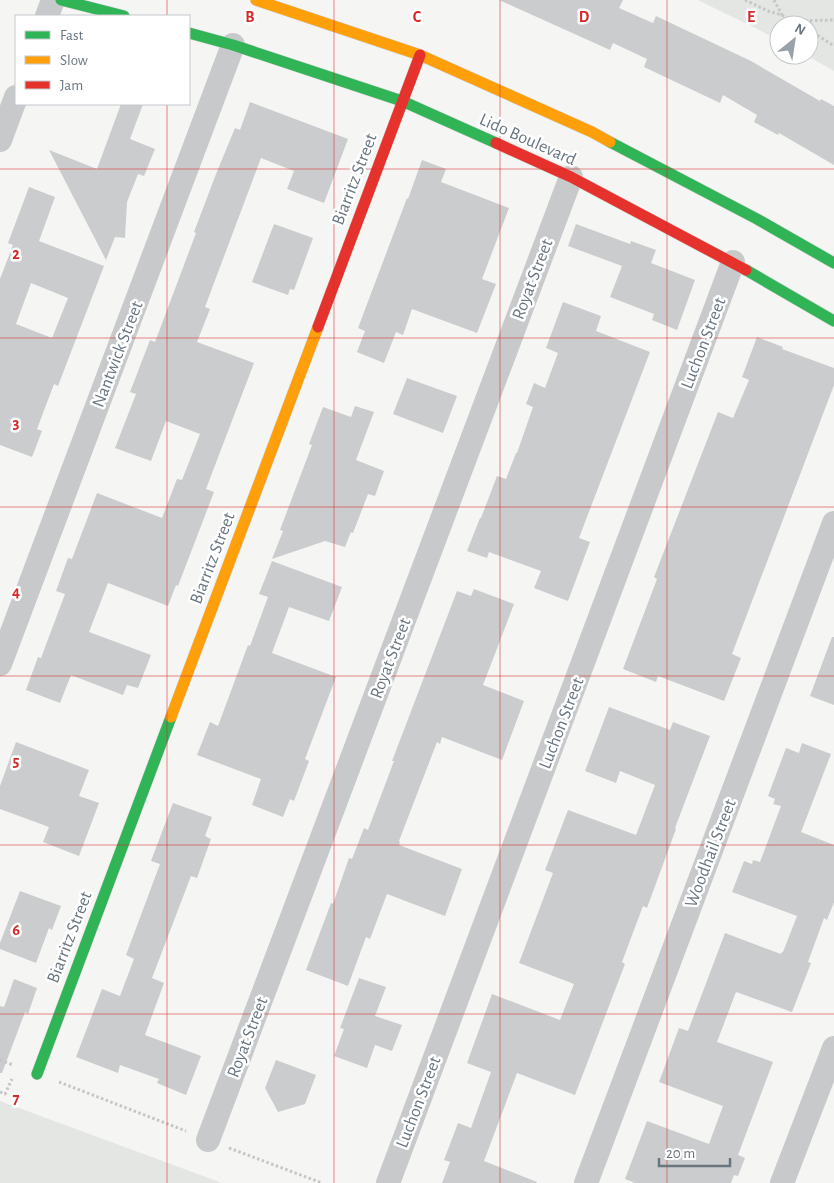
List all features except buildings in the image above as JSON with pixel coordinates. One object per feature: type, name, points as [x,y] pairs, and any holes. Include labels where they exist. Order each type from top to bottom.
[{"type":"main road","points":[[61,0],[120,15]]},
{"type":"main road","name":"Lido Boulevard","points":[[256,0],[420,55],[592,132],[757,219],[834,263]]},
{"type":"main road","name":"Lido Boulevard","points":[[190,33],[233,44],[402,101],[571,177],[733,262],[834,320]]},
{"type":"main road","name":"Biarritz Street","points":[[37,1074],[420,55]]},
{"type":"street","points":[[47,15],[53,0]]},
{"type":"street","name":"Nantwick Street","points":[[0,664],[233,44]]},
{"type":"street","points":[[0,140],[15,100]]},
{"type":"street","name":"Royat Street","points":[[208,1140],[571,177]]},
{"type":"street","name":"Luchon Street","points":[[388,1183],[733,262]]},
{"type":"street","name":"Woodhail Street","points":[[586,1183],[834,523]]},
{"type":"street","points":[[782,1183],[834,1048]]},
{"type":"path","points":[[745,0],[768,11],[782,15]]},
{"type":"path","points":[[774,0],[782,15]]},
{"type":"path","points":[[819,21],[834,20]]},
{"type":"path","points":[[819,36],[834,46]]},
{"type":"path","points":[[1,1061],[322,1183]]},
{"type":"path","points":[[0,1092],[5,1094],[17,1066]]},
{"type":"shaded area","points":[[698,0],[834,0],[834,71],[819,62],[819,15],[769,15],[769,35]]},
{"type":"shaded area","points":[[0,1101],[222,1183],[0,1183]]},
{"type":"traffic: fast","points":[[61,0],[120,15]]},
{"type":"traffic: fast","points":[[190,33],[233,45],[402,101],[496,143]]},
{"type":"traffic: fast","points":[[610,142],[757,219],[834,263]]},
{"type":"traffic: fast","points":[[746,270],[834,321]]},
{"type":"traffic: fast","points":[[37,1074],[171,717]]},
{"type":"traffic: slow","points":[[256,0],[420,55],[592,132],[610,142]]},
{"type":"traffic: slow","points":[[171,717],[318,327]]},
{"type":"traffic: jam","points":[[318,327],[420,55]]},
{"type":"traffic: jam","points":[[496,143],[571,177],[746,270]]}]
